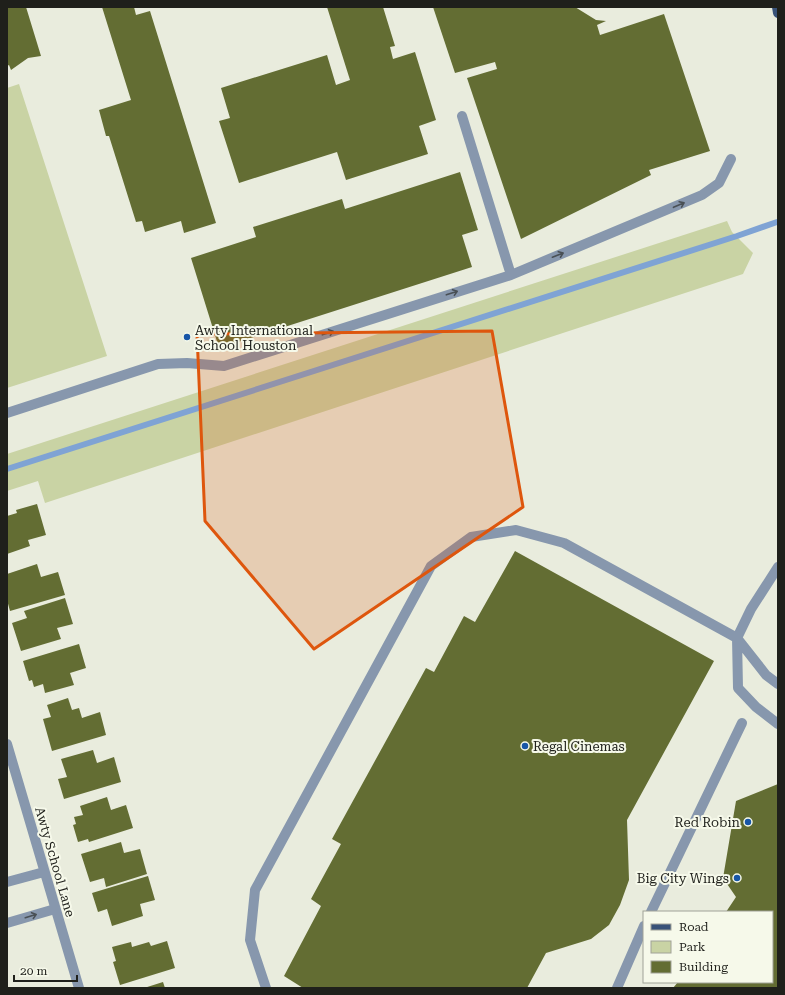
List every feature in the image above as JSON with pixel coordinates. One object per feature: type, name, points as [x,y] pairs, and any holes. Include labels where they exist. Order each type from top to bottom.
[{"type":"main road","points":[[777,7],[778,12]]},
{"type":"street","points":[[462,116],[511,275]]},
{"type":"street","points":[[7,413],[158,364],[187,363],[224,366],[511,275],[702,195],[719,183],[731,159]]},
{"type":"street","points":[[266,988],[250,940],[255,890],[431,566],[471,536],[516,530],[564,543],[737,638],[766,675],[778,684]]},
{"type":"street","points":[[778,567],[751,609],[737,638],[738,688],[756,708],[778,724]]},
{"type":"street","points":[[651,911],[742,723]]},
{"type":"street","name":"Awty School Lane","points":[[7,744],[79,988]]},
{"type":"street","points":[[7,882],[44,872]]},
{"type":"street","points":[[7,923],[55,909]]},
{"type":"street","points":[[617,988],[643,928]]},
{"type":"highlighted area","points":[[492,331],[523,507],[314,649],[205,521],[197,334]]},
{"type":"green space","points":[[19,84],[107,356],[7,388],[7,88]]},
{"type":"green space","points":[[727,221],[732,232],[753,253],[743,274],[45,503],[38,481],[7,491],[7,454]]},
{"type":"building","points":[[7,7],[26,7],[41,56],[28,58],[11,70],[9,65],[7,66]]},
{"type":"building","points":[[102,7],[134,7],[136,15],[150,11],[216,223],[184,233],[181,221],[145,232],[142,221],[136,222],[109,136],[106,136],[99,110],[131,100]]},
{"type":"building","points":[[327,7],[383,7],[395,46],[390,47],[393,59],[415,52],[436,120],[419,126],[428,154],[346,180],[337,152],[239,183],[219,121],[230,118],[221,88],[327,55],[336,85],[350,80]]},
{"type":"building","points":[[433,7],[575,7],[596,20],[606,21],[597,25],[600,35],[664,14],[710,151],[649,170],[651,175],[521,239],[467,78],[497,69],[495,62],[455,73]]},
{"type":"building","points":[[460,172],[478,230],[462,235],[472,267],[219,348],[191,258],[256,237],[253,227],[342,199],[345,209]]},
{"type":"building","points":[[37,504],[46,535],[28,540],[30,546],[7,554],[7,516],[17,513],[16,510]]},
{"type":"building","name":"Regal Cinemas","points":[[515,551],[714,661],[627,820],[629,880],[620,905],[609,925],[591,939],[546,953],[527,988],[303,988],[284,976],[321,906],[311,899],[341,844],[332,839],[426,668],[434,672],[464,616],[475,622]]},
{"type":"building","points":[[37,564],[41,577],[58,572],[65,595],[10,611],[7,600],[7,574]]},
{"type":"building","points":[[65,598],[73,624],[57,628],[61,639],[21,651],[12,623],[27,618],[24,611]]},
{"type":"building","points":[[79,644],[86,668],[70,673],[74,685],[45,693],[43,684],[34,687],[32,680],[29,681],[23,661]]},
{"type":"building","points":[[68,698],[72,710],[79,708],[82,718],[100,712],[106,735],[52,751],[43,719],[51,717],[47,705]]},
{"type":"building","points":[[93,750],[97,763],[114,757],[121,782],[64,799],[58,779],[67,777],[61,759]]},
{"type":"building","points":[[778,784],[778,988],[673,988],[677,983],[773,983],[773,911],[727,911],[736,897],[723,878],[736,801]]},
{"type":"building","points":[[107,797],[111,810],[126,805],[133,828],[89,842],[88,839],[78,842],[73,825],[76,824],[74,817],[83,815],[80,806]]},
{"type":"building","points":[[121,842],[124,853],[140,849],[147,874],[106,887],[104,878],[90,882],[81,854]]},
{"type":"building","points":[[148,876],[155,900],[140,904],[143,916],[112,926],[107,909],[98,912],[92,893]]},
{"type":"building","points":[[167,941],[175,968],[120,985],[113,962],[116,961],[112,947],[131,942],[132,947],[149,942],[151,946]]},
{"type":"building","points":[[163,982],[165,988],[144,988]]},
{"type":"waterway","points":[[7,469],[777,222]]},
{"type":"place","name":"Awty International School Houston","points":[[187,337]]},
{"type":"place","name":"Regal Cinemas","points":[[525,746]]},
{"type":"place","name":"Red Robin","points":[[748,822]]},
{"type":"place","name":"Big City Wings","points":[[737,878]]}]
